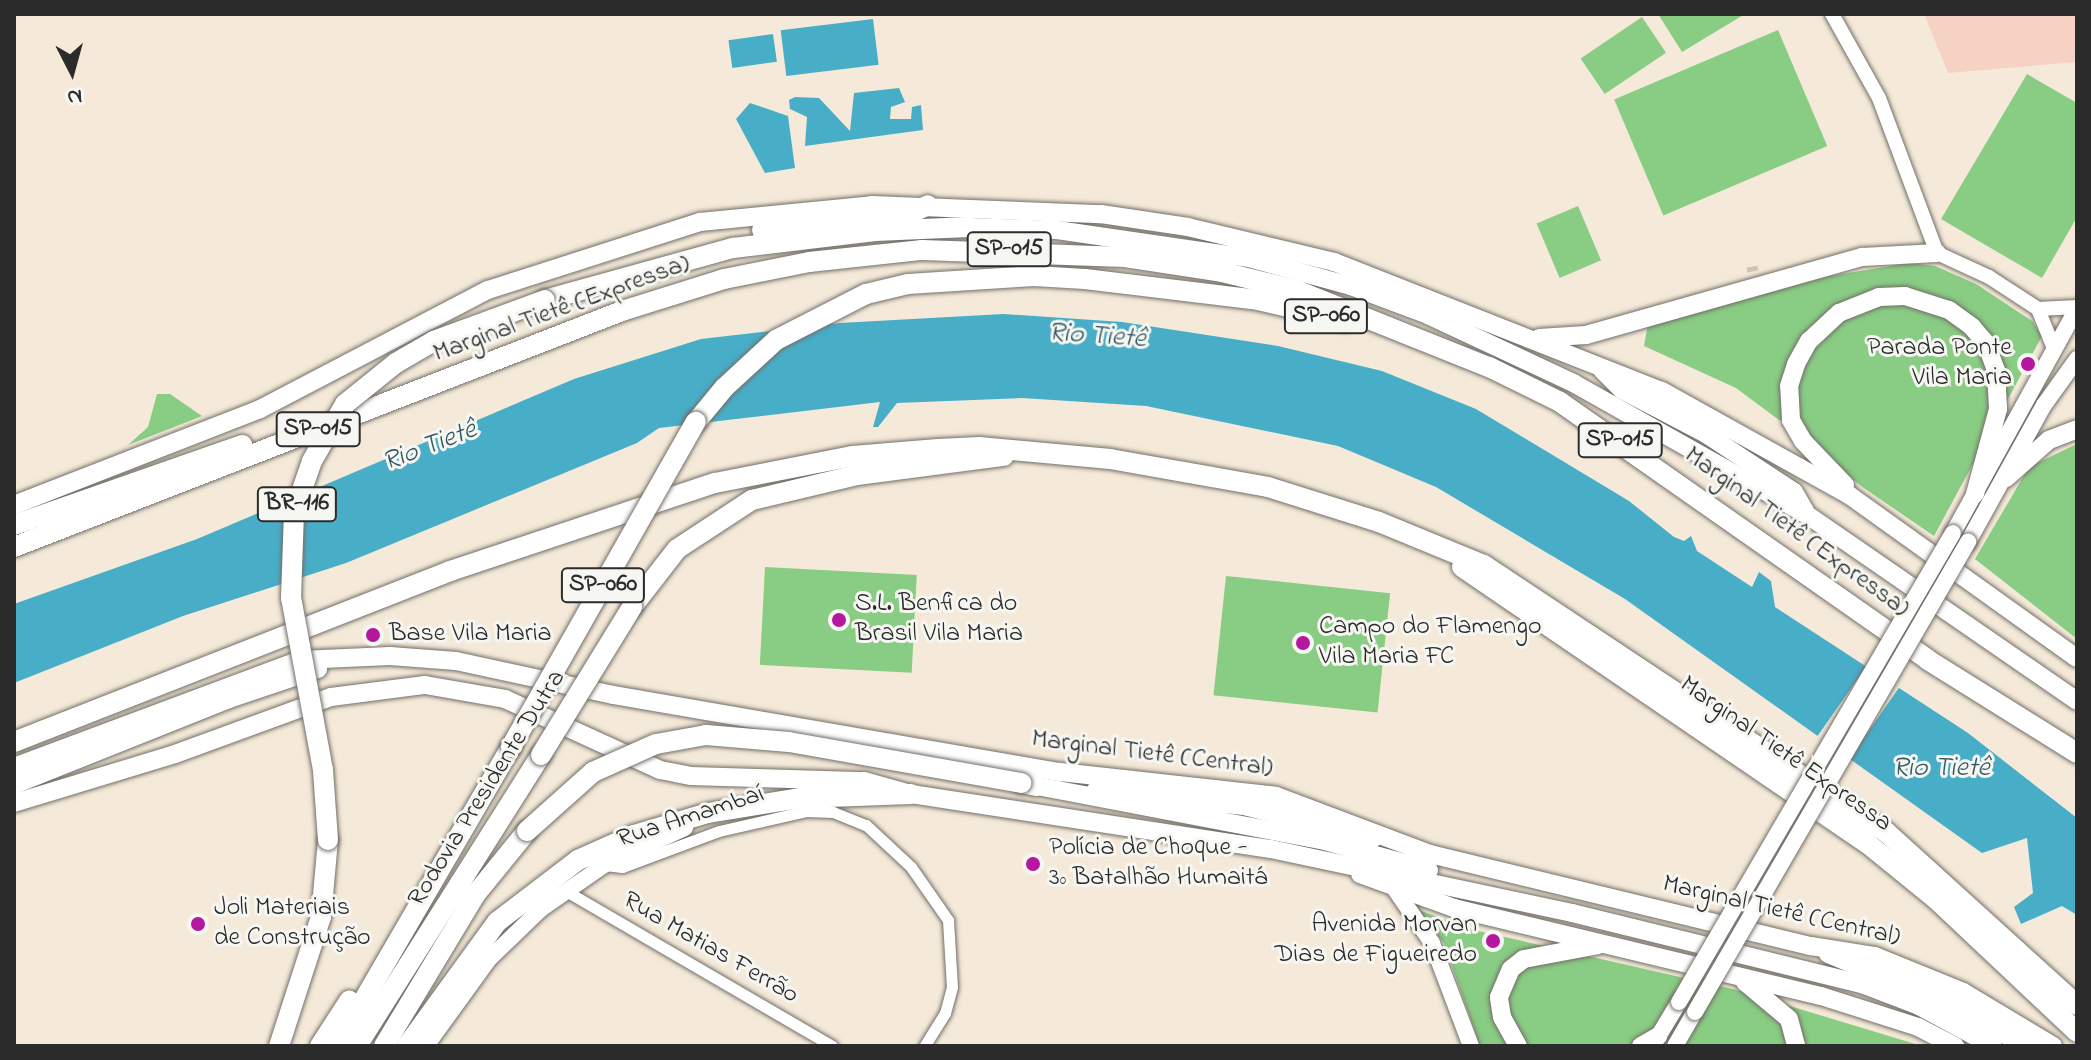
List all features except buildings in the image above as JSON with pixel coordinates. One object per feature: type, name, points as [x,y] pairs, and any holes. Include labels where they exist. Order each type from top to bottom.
[{"type":"highway","points":[[611,280],[632,261],[677,248],[770,228],[907,215],[928,205]]},
{"type":"highway","points":[[14,505],[250,414],[488,290],[583,256],[742,215],[928,205],[1101,214],[1188,227],[1334,262],[1596,363],[1726,422],[1849,495],[2074,654]]},
{"type":"highway","points":[[611,280],[764,243],[969,227],[1161,242],[1273,263],[1351,286],[1563,378],[1806,514],[2077,701]]},
{"type":"highway","points":[[622,311],[644,292],[762,258],[932,238],[969,227]]},
{"type":"highway","name":"Marginal Tietê (Expressa)","points":[[14,547],[622,311],[724,279],[809,262],[922,250],[1028,249],[1222,272],[1296,290],[1489,367],[1594,421],[1928,660],[2077,753]]},
{"type":"highway","points":[[1532,339],[1586,335],[1862,257],[1937,253]]},
{"type":"highway","name":"Rodovia Presidente Dutra","points":[[337,1046],[696,422],[724,388],[776,340],[866,294],[960,278],[1085,279],[1258,300],[1370,328],[1393,327]]},
{"type":"highway","name":"BR-116","points":[[279,1046],[321,917],[328,840],[323,770],[291,598],[289,557],[294,513],[312,461],[345,404],[396,363],[434,341],[545,300],[611,280]]},
{"type":"highway","points":[[1849,495],[1795,429],[1789,386],[1809,341],[1824,324],[1859,303],[1905,296],[1949,310],[1972,327],[1986,343],[1996,370],[1998,409],[1975,494]]},
{"type":"highway","points":[[1596,363],[1622,390],[1706,434],[1794,492],[1806,514]]},
{"type":"highway","points":[[2006,478],[2049,440],[2077,429]]},
{"type":"highway","points":[[14,525],[118,485],[249,443],[278,444]]},
{"type":"highway","points":[[14,742],[450,571],[680,493],[853,456],[979,447],[1179,469],[1268,487],[1350,512],[1440,549],[1465,555],[1512,582],[1844,803],[1905,848],[2077,1005]]},
{"type":"highway","name":"Rodovia Presidente Dutra","points":[[357,1046],[632,607],[677,549],[752,500],[857,475],[1023,451]]},
{"type":"highway","name":"Marginal Tietê Expressa","points":[[1440,549],[1867,843],[1936,899],[2077,1032]]},
{"type":"highway","name":"Marginal Tietê (Central)","points":[[284,672],[354,658],[456,661],[613,695],[1060,772],[1263,793],[1356,822],[1430,854],[1811,946],[1875,956],[1917,971],[2008,1016],[2053,1046]]},
{"type":"highway","points":[[14,767],[284,672]]},
{"type":"highway","points":[[14,785],[284,672]]},
{"type":"highway","points":[[14,803],[240,731],[331,697],[425,685],[505,699],[660,770],[730,779],[864,781],[911,794],[1332,861],[1572,913],[1862,984],[1930,1011],[1993,1046]]},
{"type":"highway","points":[[14,791],[224,730],[240,731]]},
{"type":"highway","points":[[384,1046],[475,895],[527,831],[593,772],[656,744],[706,735],[757,738],[1325,841],[1572,913]]},
{"type":"highway","points":[[1029,785],[1244,806],[1430,854]]},
{"type":"highway","points":[[407,1046],[497,922],[578,860],[670,822],[762,803],[911,794]]},
{"type":"highway","points":[[1332,861],[1396,891],[1888,1017],[1955,1046]]},
{"type":"highway","points":[[320,1046],[399,920],[432,879]]},
{"type":"highway","points":[[1518,1046],[1502,1017],[1499,997],[1511,969],[1543,953],[1608,943]]},
{"type":"highway","points":[[1811,946],[1959,1008],[2024,1046]]},
{"type":"highway","points":[[1739,978],[1789,1019],[1796,1046]]},
{"type":"highway","points":[[1641,1046],[1655,1041]]},
{"type":"main road","points":[[1655,1041],[1953,533],[2077,307]]},
{"type":"main road","points":[[1675,1046],[2006,478],[2044,405],[2077,359]]},
{"type":"main road","name":"Rua Amambaí","points":[[426,1046],[489,959],[566,891],[604,865],[689,827],[762,803]]},
{"type":"main road","points":[[1396,891],[1432,943],[1471,1046]]},
{"type":"street","points":[[1832,14],[1879,98],[1937,253],[1989,277],[2038,309],[2053,346]]},
{"type":"street","points":[[2038,309],[2077,307]]},
{"type":"street","name":"Rua Amambaí","points":[[604,865],[622,867],[719,831],[806,811],[833,812],[866,825],[911,867],[948,920],[952,987],[945,1013],[924,1046]]},
{"type":"street","name":"Rua Matias Ferrão","points":[[566,891],[832,1046]]},
{"type":"shaded area","points":[[1924,14],[2077,14],[2077,62],[1948,73]]},
{"type":"green space","points":[[1658,14],[1745,14],[1682,52]]},
{"type":"green space","points":[[1642,17],[1666,53],[1605,94],[1581,58]]},
{"type":"green space","points":[[1778,30],[1827,146],[1663,216],[1614,100]]},
{"type":"green space","points":[[2027,74],[2077,103],[2077,217],[2042,278],[1941,219]]},
{"type":"green space","points":[[1578,206],[1601,260],[1560,278],[1537,224]]},
{"type":"green space","points":[[1909,263],[1935,266],[1976,284],[2032,321],[2042,336],[1934,536],[1861,486],[1802,437],[1797,419],[1779,420],[1736,388],[1644,346],[1648,324],[1830,276]]},
{"type":"green space","points":[[157,394],[170,394],[202,416],[128,445],[148,427]]},
{"type":"green space","points":[[2077,444],[2077,639],[1975,559],[2029,467]]},
{"type":"green space","name":"S.L. Benfica do Brasil Vila Maria","points":[[765,567],[917,575],[912,673],[760,665]]},
{"type":"green space","name":"Campo do Flamengo Vila Maria FC","points":[[1226,576],[1390,593],[1378,713],[1213,695]]},
{"type":"green space","points":[[1416,909],[1474,930],[1737,990],[1922,1046],[1480,1046],[1444,943]]},
{"type":"water","points":[[873,19],[879,65],[786,76],[781,30]]},
{"type":"water","points":[[773,34],[777,62],[732,68],[728,40]]},
{"type":"water","points":[[899,88],[905,102],[891,107],[890,119],[911,119],[912,107],[921,105],[923,130],[805,146],[807,117],[790,109],[789,100],[795,97],[819,98],[850,131],[854,93]]},
{"type":"water","points":[[750,103],[788,116],[795,168],[765,173],[736,119]]},
{"type":"water","name":"Rio Tietê","points":[[1003,314],[1122,322],[1278,346],[1382,371],[1476,409],[1629,501],[1674,537],[1684,541],[1691,536],[1697,551],[1752,587],[1759,572],[1771,581],[1775,607],[1968,733],[2077,818],[2077,915],[2062,906],[2021,924],[2014,907],[2033,893],[2027,838],[1982,853],[1625,599],[1436,487],[1338,446],[1146,406],[1022,398],[897,403],[878,427],[873,427],[880,402],[659,428],[637,443],[346,563],[183,616],[14,683],[14,604],[197,539],[574,379],[701,339],[840,323]]},
{"type":"pier","points":[[1868,664],[1900,686],[1848,761],[1816,739]]},
{"type":"tunnel","points":[[1752,266],[1753,271]]},
{"type":"place","name":"Parada Ponte Vila Maria","points":[[2028,364]]},
{"type":"place","name":"S.L. Benfica do Brasil Vila Maria","points":[[839,620]]},
{"type":"place","name":"Base Vila Maria","points":[[373,635]]},
{"type":"place","name":"Campo do Flamengo Vila Maria FC","points":[[1303,643]]},
{"type":"place","name":"Polícia de Choque - 3º Batalhão Humaitá","points":[[1033,864]]},
{"type":"place","name":"Joli Materiais de Construção","points":[[198,924]]},
{"type":"place","name":"Avenida Morvan Dias de Figueiredo","points":[[1493,941]]}]
